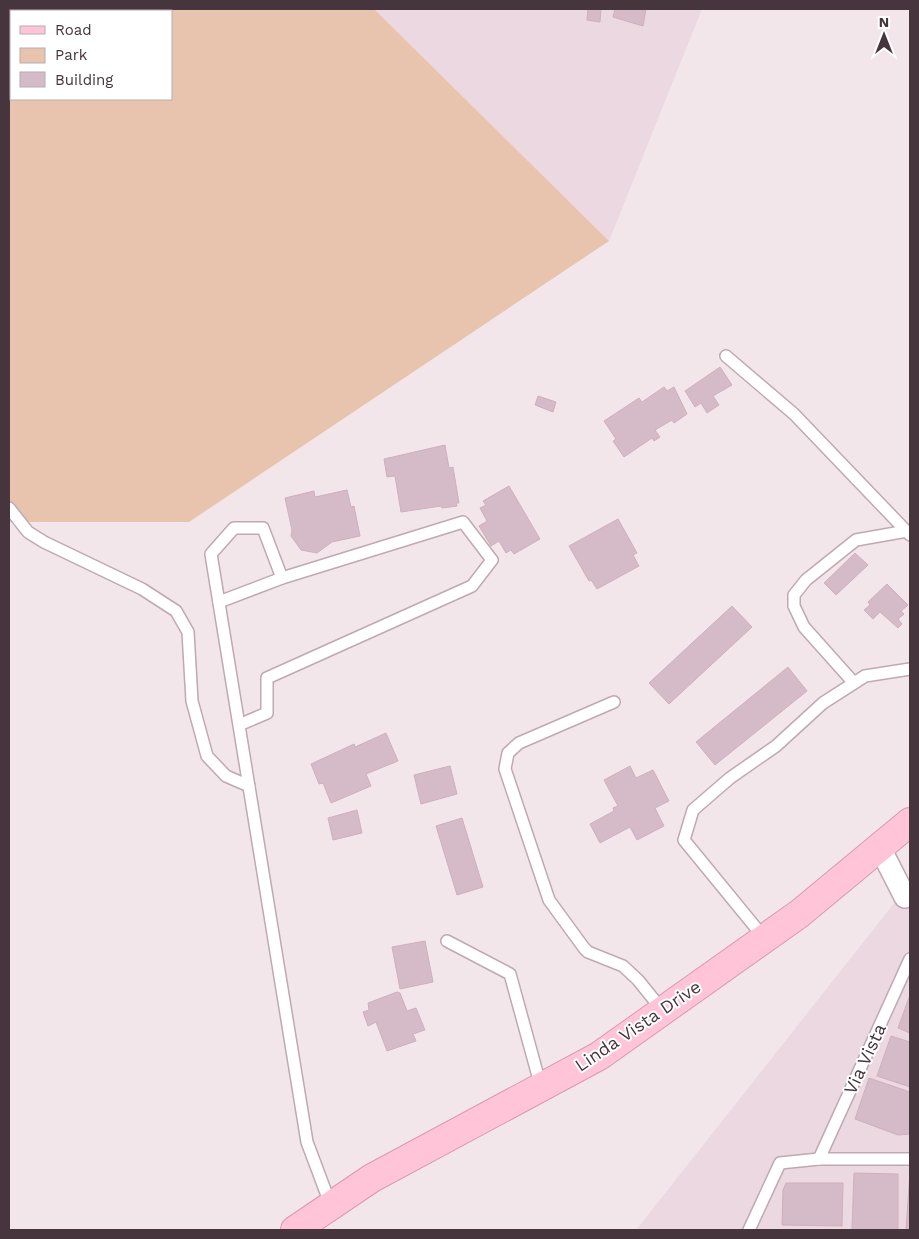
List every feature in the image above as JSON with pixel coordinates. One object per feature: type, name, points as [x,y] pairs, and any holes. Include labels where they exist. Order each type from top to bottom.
[{"type":"street","name":"Linda Vista Drive","points":[[295,1230],[372,1178],[599,1056],[799,914],[910,822]]},
{"type":"street","points":[[880,848],[905,897]]},
{"type":"lane","points":[[726,356],[794,414],[909,533]]},
{"type":"lane","points":[[9,508],[28,532],[44,542],[142,589],[176,611],[188,632],[192,701],[207,756],[226,776],[249,786]]},
{"type":"lane","points":[[219,602],[282,578],[463,522],[492,560],[472,586],[267,678],[267,713],[239,725]]},
{"type":"lane","points":[[282,578],[263,528],[234,528],[212,554],[307,1142],[331,1206]]},
{"type":"lane","points":[[854,683],[804,627],[794,606],[794,595],[806,580],[856,540],[909,533]]},
{"type":"lane","points":[[765,938],[684,840],[693,810],[730,778],[776,746],[823,703],[865,676],[910,669]]},
{"type":"lane","points":[[614,702],[519,743],[508,753],[505,769],[549,900],[588,952],[623,966],[638,980],[663,1011]]},
{"type":"lane","points":[[447,941],[510,974],[541,1088]]},
{"type":"lane","name":"Via Vista","points":[[818,1159],[910,959]]},
{"type":"lane","points":[[748,1230],[780,1163],[818,1159],[910,1159]]},
{"type":"shaded area","points":[[374,9],[702,9],[609,241]]},
{"type":"shaded area","points":[[910,883],[910,1230],[636,1230]]},
{"type":"green space","points":[[9,9],[374,9],[609,241],[189,522],[9,522]]},
{"type":"building","points":[[588,9],[601,9],[600,22],[587,20]]},
{"type":"building","points":[[615,9],[646,9],[643,26],[613,17]]},
{"type":"building","points":[[720,367],[732,385],[713,396],[719,405],[707,413],[701,403],[695,407],[685,391]]},
{"type":"building","points":[[664,387],[667,391],[674,387],[687,414],[674,423],[672,420],[655,430],[660,437],[654,441],[652,438],[624,457],[613,441],[616,439],[604,421],[639,398],[642,402]]},
{"type":"building","points":[[538,396],[556,402],[553,412],[535,405]]},
{"type":"building","points":[[445,445],[449,468],[453,467],[459,503],[456,503],[457,506],[442,508],[441,506],[401,512],[395,476],[387,477],[384,459]]},
{"type":"building","points":[[509,486],[540,539],[514,554],[511,550],[506,553],[499,541],[491,546],[479,526],[487,521],[480,508],[486,505],[483,501]]},
{"type":"building","points":[[347,490],[351,507],[354,506],[360,536],[332,542],[317,553],[301,550],[291,536],[292,530],[285,498],[314,491],[315,497]]},
{"type":"building","points":[[618,519],[637,553],[633,555],[639,566],[597,589],[591,580],[589,581],[569,546]]},
{"type":"building","points":[[855,553],[868,565],[836,595],[824,583]]},
{"type":"building","points":[[887,584],[908,605],[901,611],[904,614],[898,619],[902,624],[898,628],[880,612],[873,619],[864,610],[870,605],[868,602]]},
{"type":"building","points":[[732,606],[752,627],[669,704],[649,683]]},
{"type":"building","points":[[788,667],[807,691],[715,765],[696,742]]},
{"type":"building","points":[[386,733],[398,761],[366,774],[371,786],[331,803],[323,783],[319,784],[311,764],[354,744],[355,747]]},
{"type":"building","points":[[450,766],[457,794],[421,804],[414,775]]},
{"type":"building","points":[[630,766],[636,778],[653,770],[669,801],[655,808],[664,826],[637,840],[630,827],[600,843],[590,824],[614,811],[613,808],[618,806],[604,780]]},
{"type":"building","points":[[357,810],[362,833],[333,840],[328,818]]},
{"type":"building","points":[[462,818],[483,887],[457,895],[436,826]]},
{"type":"building","points":[[425,941],[433,982],[400,989],[392,947]]},
{"type":"building","points":[[397,992],[400,993],[407,1011],[416,1008],[425,1030],[413,1034],[416,1041],[387,1051],[376,1022],[368,1026],[363,1012],[369,1010],[368,1003]]},
{"type":"building","points":[[910,995],[910,1033],[898,1028]]},
{"type":"building","points":[[891,1036],[910,1042],[910,1087],[877,1076]]},
{"type":"building","points":[[869,1078],[910,1092],[910,1134],[898,1135],[855,1119]]},
{"type":"building","points":[[910,1172],[910,1230],[906,1230]]},
{"type":"building","points":[[854,1173],[898,1174],[898,1230],[852,1230]]},
{"type":"building","points":[[786,1183],[843,1183],[842,1226],[782,1225],[783,1190]]}]
